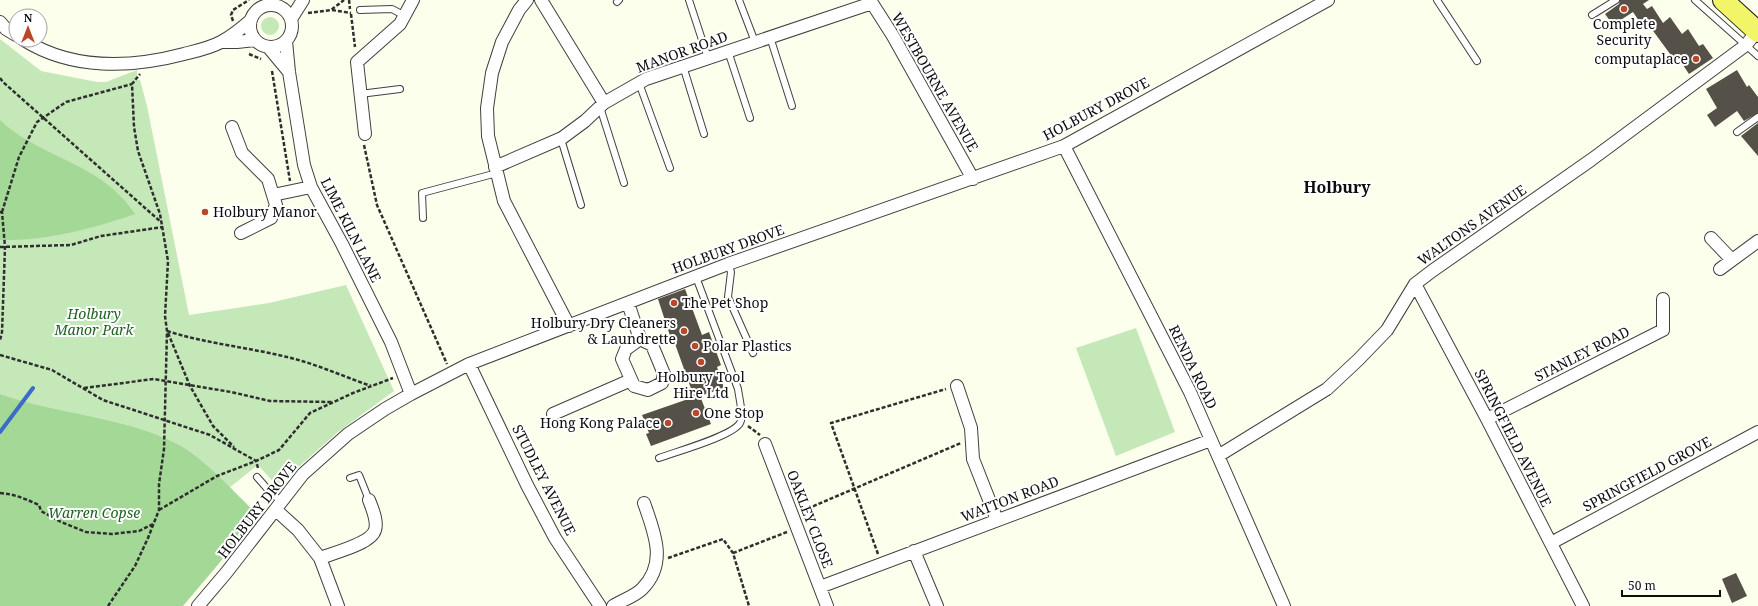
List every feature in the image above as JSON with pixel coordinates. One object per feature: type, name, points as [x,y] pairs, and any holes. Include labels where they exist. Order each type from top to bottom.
[{"type":"main road","points":[[1723,0],[1754,36]]},
{"type":"street","points":[[365,134],[357,62],[400,24],[413,0]]},
{"type":"street","points":[[527,0],[519,10],[502,42],[492,74],[487,108],[488,136],[504,201],[569,326]]},
{"type":"street","points":[[541,0],[602,105]]},
{"type":"street","name":"HOLBURY DROVE","points":[[198,606],[226,574],[303,474],[348,434],[385,409],[411,394],[469,364],[728,264],[1064,146],[1328,0]]},
{"type":"street","name":"MANOR ROAD","points":[[496,170],[561,138],[585,121],[602,105],[646,78],[871,2]]},
{"type":"street","name":"WESTBOURNE AVENUE","points":[[871,2],[893,36],[973,179]]},
{"type":"street","points":[[236,37],[251,20],[254,14],[264,6],[276,6],[282,9],[298,7]]},
{"type":"street","points":[[282,9],[298,7]]},
{"type":"street","points":[[269,48],[282,45],[286,41],[292,30],[298,7]]},
{"type":"street","points":[[251,20],[250,30],[255,40],[259,44],[269,48],[290,72]]},
{"type":"street","points":[[0,22],[8,30]]},
{"type":"street","name":"WALTONS AVENUE","points":[[1218,456],[1327,389],[1358,360],[1386,330],[1415,284],[1591,160],[1754,36]]},
{"type":"street","points":[[38,48],[64,58],[106,65],[156,62],[207,48],[236,37],[255,40]]},
{"type":"street","name":"LIME KILN LANE","points":[[286,41],[304,165],[311,187],[391,342],[411,394]]},
{"type":"street","points":[[232,127],[242,153],[268,179],[276,205],[271,218],[241,233]]},
{"type":"street","name":"RENDA ROAD","points":[[1064,146],[1190,392],[1284,606]]},
{"type":"street","points":[[273,195],[311,187]]},
{"type":"street","points":[[1712,238],[1732,260]]},
{"type":"street","points":[[1720,269],[1758,241]]},
{"type":"street","name":"SPRINGFIELD AVENUE","points":[[1415,284],[1487,418],[1583,606]]},
{"type":"street","name":"STANLEY ROAD","points":[[1487,418],[1663,330],[1663,299]]},
{"type":"street","points":[[628,303],[640,339],[652,345],[664,374],[662,383],[648,390],[634,386],[622,359],[626,349],[640,339]]},
{"type":"street","name":"STUDLEY AVENUE","points":[[469,364],[527,485],[555,538],[600,606]]},
{"type":"street","points":[[552,414],[631,380]]},
{"type":"street","points":[[957,386],[971,428],[973,459],[997,520]]},
{"type":"street","name":"SPRINGFIELD GROVE","points":[[1551,543],[1758,432]]},
{"type":"street","name":"WATTON ROAD","points":[[820,587],[1211,440]]},
{"type":"street","name":"OAKLEY CLOSE","points":[[765,444],[827,606]]},
{"type":"street","points":[[320,558],[361,543],[371,537],[376,530],[375,519],[369,500]]},
{"type":"street","points":[[613,606],[642,590],[650,578],[657,561],[656,536],[644,503]]},
{"type":"street","points":[[279,506],[320,558],[338,606]]},
{"type":"street","points":[[914,552],[937,606]]},
{"type":"lane","points":[[689,0],[708,58]]},
{"type":"lane","points":[[739,0],[755,42]]},
{"type":"lane","points":[[1437,0],[1477,61]]},
{"type":"lane","points":[[1592,15],[1616,0]]},
{"type":"lane","points":[[1695,0],[1754,36],[1758,56]]},
{"type":"lane","points":[[360,10],[392,9],[405,16]]},
{"type":"lane","points":[[770,37],[792,106]]},
{"type":"lane","points":[[728,51],[750,118]]},
{"type":"lane","points":[[683,66],[704,134]]},
{"type":"lane","points":[[639,83],[670,168]]},
{"type":"lane","points":[[360,94],[400,89]]},
{"type":"lane","points":[[602,105],[624,183]]},
{"type":"lane","points":[[1738,132],[1758,117]]},
{"type":"lane","points":[[561,138],[581,205]]},
{"type":"lane","points":[[423,218],[422,193],[496,170]]},
{"type":"lane","points":[[728,264],[731,272],[728,296],[753,353]]},
{"type":"lane","points":[[659,458],[726,434],[740,423],[742,417],[738,389],[696,277]]},
{"type":"lane","points":[[350,478],[359,475],[369,500]]},
{"type":"lane","points":[[257,477],[271,493],[279,506]]},
{"type":"path","points":[[249,0],[233,10],[231,15],[236,37],[240,49],[266,63]]},
{"type":"path","points":[[331,10],[344,0]]},
{"type":"path","points":[[349,0],[357,62]]},
{"type":"path","points":[[298,7],[309,13],[331,10],[351,13]]},
{"type":"path","points":[[270,66],[273,75],[292,191]]},
{"type":"path","points":[[0,340],[2,332],[5,247],[1,212],[19,157],[37,122],[66,102],[132,84],[143,71]]},
{"type":"path","points":[[0,78],[2,82],[44,117],[162,223]]},
{"type":"path","points":[[108,606],[135,566],[159,510],[159,484],[164,449],[167,331],[165,316],[168,261],[162,223],[138,150],[134,127],[132,84]]},
{"type":"path","points":[[365,134],[364,149],[377,205],[451,373]]},
{"type":"path","points":[[0,247],[71,245],[101,236],[163,227]]},
{"type":"path","points":[[167,331],[190,338],[240,347],[302,361],[371,386]]},
{"type":"path","points":[[167,331],[190,386],[213,426],[236,450]]},
{"type":"path","points":[[0,355],[52,370],[103,400],[210,435],[256,461],[258,465]]},
{"type":"path","points":[[159,510],[197,486],[217,476],[256,461],[279,450],[310,413],[371,386],[404,375]]},
{"type":"path","points":[[83,388],[154,380],[231,392],[270,401],[333,402]]},
{"type":"path","points":[[882,564],[831,423],[957,386]]},
{"type":"path","points":[[740,423],[754,429],[760,434],[765,444]]},
{"type":"path","points":[[792,515],[972,438]]},
{"type":"path","points":[[0,493],[16,496],[39,505],[41,511],[86,532],[112,534],[139,531],[154,524]]},
{"type":"path","points":[[733,553],[797,528]]},
{"type":"path","points":[[657,561],[723,539],[733,553],[749,606]]},
{"type":"green space","points":[[266,17],[274,17],[279,22],[277,33],[274,35],[266,35],[261,30],[261,22]]},
{"type":"green space","name":"Holbury Manor Park","points":[[0,39],[8,45],[8,48],[12,48],[41,71],[97,82],[106,82],[137,70],[137,80],[140,80],[147,106],[189,315],[269,303],[346,285],[394,391],[338,432],[277,486],[258,465],[229,488],[0,413]]},
{"type":"green space","points":[[0,120],[16,133],[34,144],[70,162],[105,183],[121,197],[135,214],[102,225],[69,233],[17,240],[0,240]]},
{"type":"green space","points":[[1136,328],[1175,432],[1116,456],[1076,348]]},
{"type":"green space","name":"Warren Copse","points":[[0,394],[45,407],[113,422],[158,435],[179,445],[199,459],[259,516],[183,606],[0,606]]},
{"type":"building","points":[[1620,0],[1649,0],[1643,4],[1647,9],[1652,6],[1663,23],[1670,17],[1682,34],[1688,29],[1699,46],[1703,44],[1713,58],[1689,74],[1677,56],[1673,58],[1648,24],[1643,27],[1633,12],[1613,25],[1605,14],[1619,4]]},
{"type":"building","points":[[1737,70],[1747,87],[1749,85],[1758,97],[1758,113],[1744,121],[1737,111],[1715,127],[1707,115],[1717,108],[1706,89]]},
{"type":"building","points":[[1758,123],[1758,156],[1741,136]]},
{"type":"building","points":[[685,289],[702,335],[709,332],[721,365],[717,367],[724,388],[700,396],[711,424],[651,446],[646,434],[649,433],[642,415],[694,397],[674,341],[672,342],[658,299]]},
{"type":"building","points":[[1736,573],[1747,596],[1732,603],[1722,579]]},
{"type":"waterway","points":[[0,432],[33,388]]},
{"type":"place","name":"Complete Security","points":[[1624,9]]},
{"type":"place","name":"computaplace","points":[[1696,59]]},
{"type":"place","name":"Holbury Manor","points":[[205,212]]},
{"type":"place","name":"The Pet Shop","points":[[674,303]]},
{"type":"place","name":"Holbury Dry Cleaners & Laundrette","points":[[684,331]]},
{"type":"place","name":"Polar Plastics","points":[[695,346]]},
{"type":"place","name":"Holbury Tool Hire Ltd","points":[[701,362]]},
{"type":"place","name":"One Stop","points":[[696,413]]},
{"type":"place","name":"Hong Kong Palace","points":[[668,423]]},
{"type":"district","name":"Holbury","points":[[1337,187]]}]
